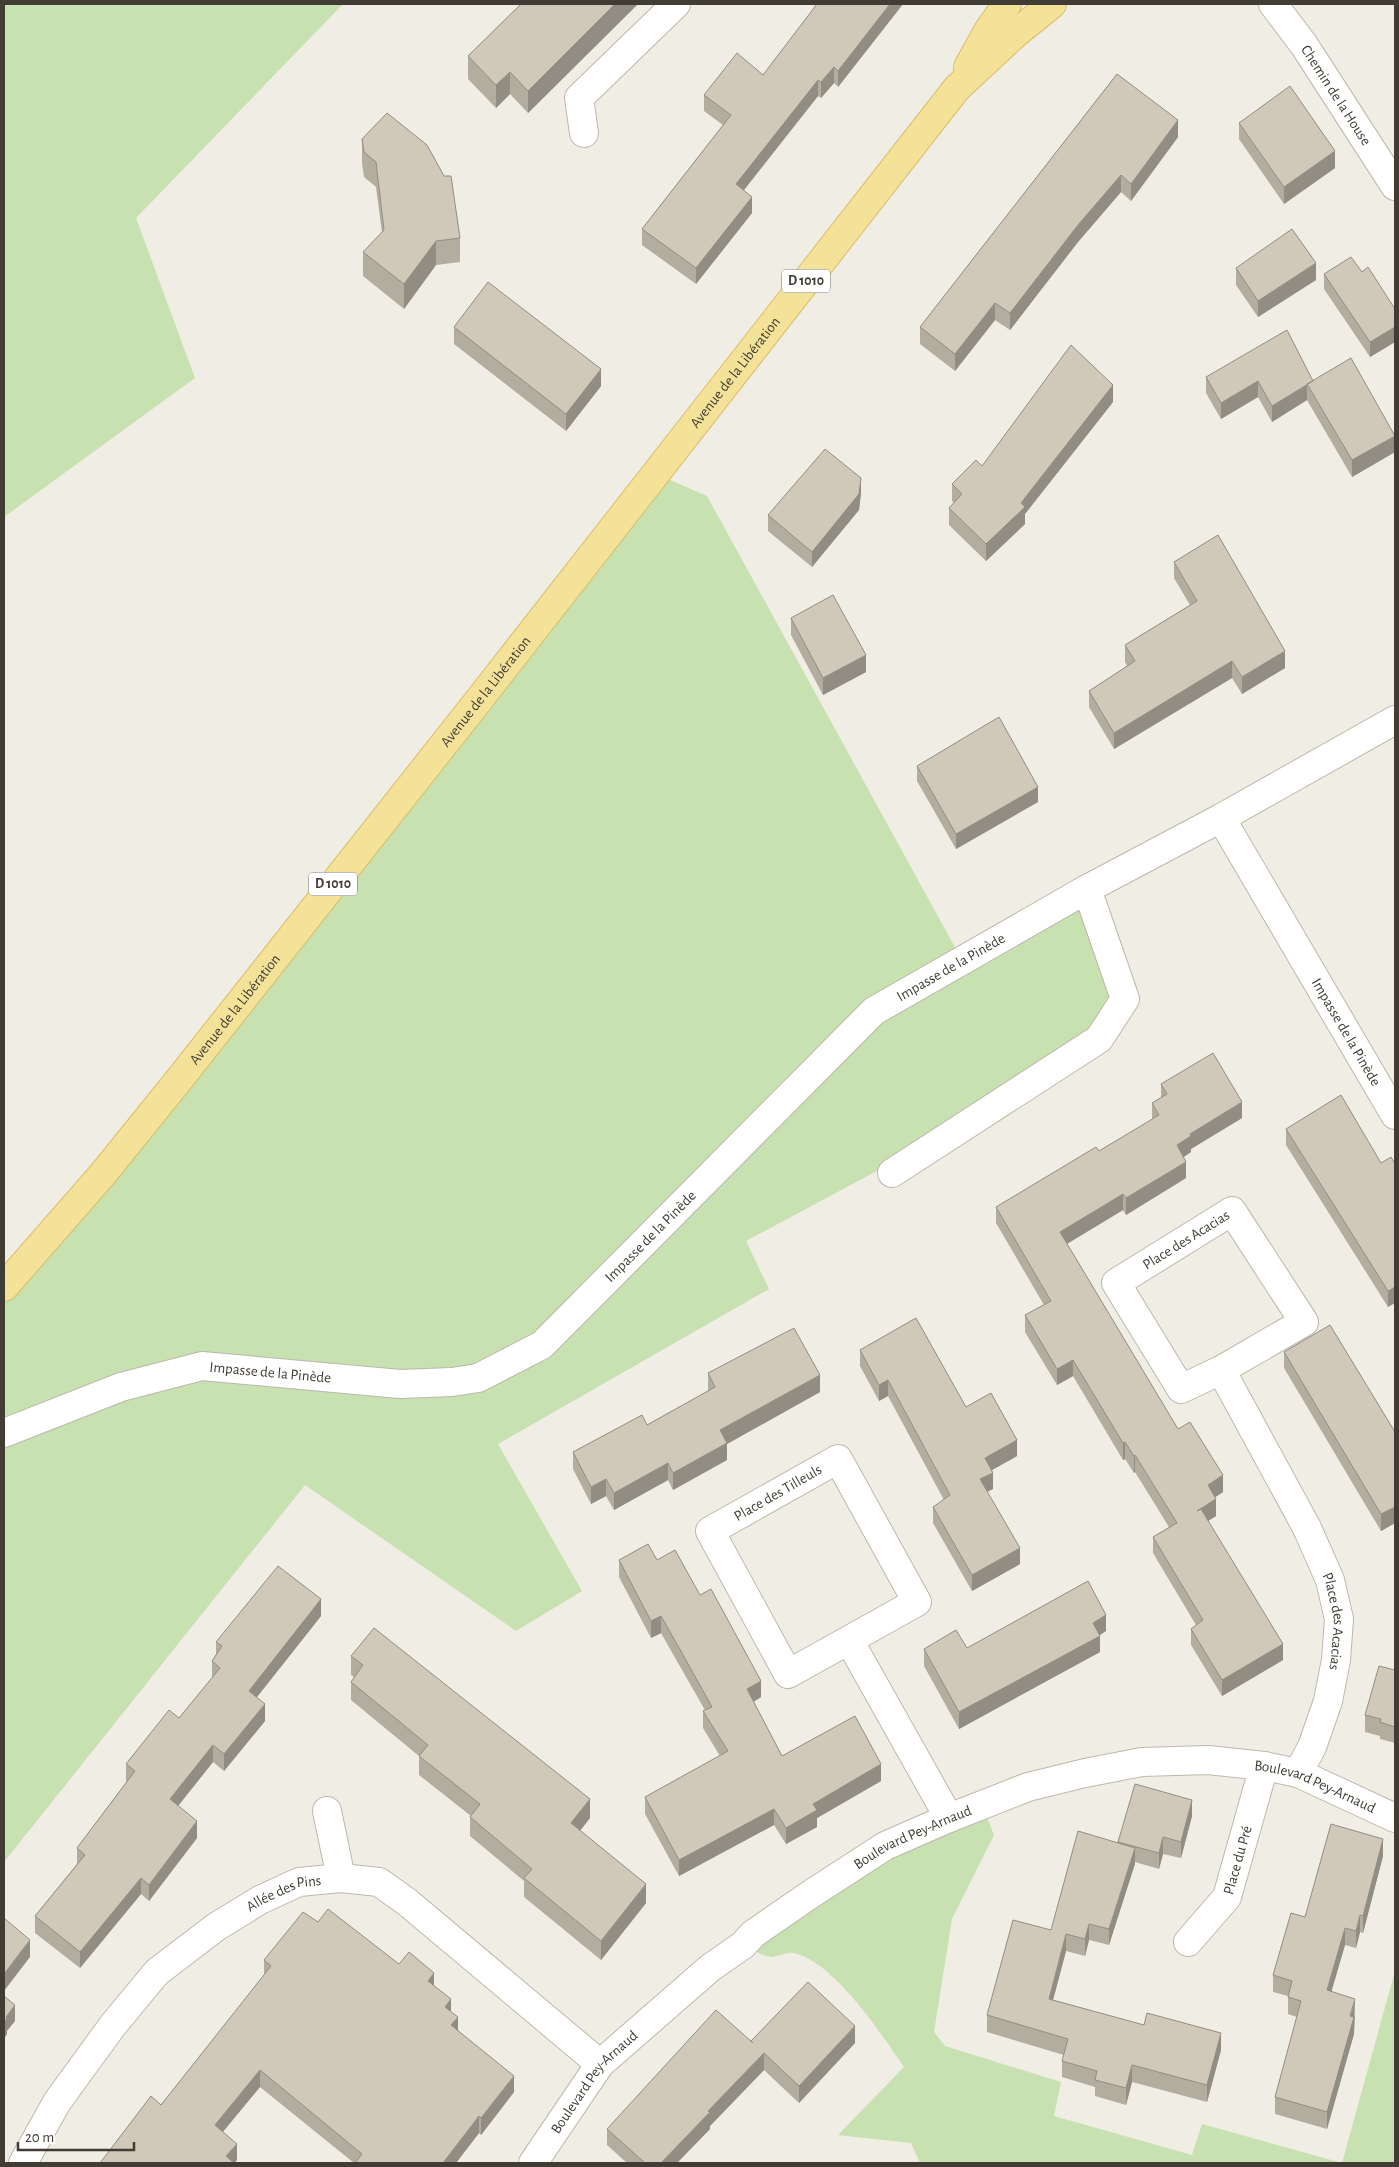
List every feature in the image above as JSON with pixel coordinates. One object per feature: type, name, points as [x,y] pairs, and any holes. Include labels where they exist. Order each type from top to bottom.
[{"type":"main road","name":"Avenue de la Libération","points":[[4,1287],[102,1175],[482,696],[957,88],[988,31],[1007,4]]},
{"type":"main road","name":"Avenue de la Libération","points":[[957,88],[1052,4]]},
{"type":"street","points":[[584,133],[579,98],[676,4]]},
{"type":"street","name":"Chemin de la House","points":[[1272,4],[1304,45],[1395,186]]},
{"type":"street","name":"Impasse de la Pinède","points":[[4,1433],[121,1387],[202,1366],[400,1384],[478,1378],[513,1361],[542,1345],[874,1011],[1087,889],[1221,818],[1395,720]]},
{"type":"street","name":"Impasse de la Pinède","points":[[1221,818],[1395,1115]]},
{"type":"street","points":[[892,1173],[1099,1039],[1124,999],[1087,889]]},
{"type":"street","name":"Place des Acacias","points":[[1232,1211],[1304,1322],[1221,1370],[1181,1389],[1116,1283],[1232,1211]]},
{"type":"street","name":"Place des Acacias","points":[[1221,1370],[1307,1528],[1330,1580],[1339,1619],[1336,1660],[1328,1700],[1312,1747],[1298,1773]]},
{"type":"street","name":"Place des Tilleuls","points":[[838,1458],[917,1602],[849,1640],[788,1674],[710,1531],[838,1458]]},
{"type":"street","points":[[849,1640],[950,1818]]},
{"type":"street","name":"Boulevard Pey-Arnaud","points":[[534,2163],[600,2064],[710,1968],[794,1905],[884,1846],[950,1818],[1028,1787],[1085,1773],[1142,1762],[1208,1760],[1264,1766],[1298,1773],[1395,1818]]},
{"type":"street","name":"Place du Pré","points":[[1188,1942],[1227,1897],[1264,1766]]},
{"type":"street","points":[[327,1811],[341,1878]]},
{"type":"street","name":"Allée des Pins","points":[[23,2163],[57,2102],[113,2025],[157,1972],[216,1927],[260,1900],[299,1882],[341,1878],[379,1882],[407,1902],[600,2064]]},
{"type":"green space","points":[[4,4],[343,4],[136,218],[195,378],[4,517]]},
{"type":"green space","points":[[656,474],[707,496],[962,960],[1087,889],[1125,999],[1099,1039],[888,1165],[746,1241],[769,1289],[498,1444],[582,1591],[516,1631],[305,1485],[4,1862],[4,1287]]},
{"type":"green space","points":[[982,1805],[994,1835],[952,1919],[934,2032],[945,2046],[1061,2082],[1054,2116],[1192,2155],[1202,2124],[1342,2163],[920,2163],[911,2143],[838,2135],[904,2067],[870,2019],[840,1984],[824,1969],[808,1959],[793,1953],[771,1957],[743,1945],[753,1934]]},
{"type":"green space","points":[[1395,1971],[1395,2163],[1342,2163]]},
{"type":"building","points":[[521,4],[615,4],[528,91],[510,72],[496,85],[468,56]]},
{"type":"building","points":[[817,4],[890,4],[838,71],[834,67],[821,82],[818,80],[736,184],[752,197],[696,268],[642,229],[731,115],[704,95],[737,53],[763,75]]},
{"type":"building","points":[[1117,74],[1178,120],[1131,184],[1121,175],[1078,225],[1010,313],[995,303],[955,354],[920,327]]},
{"type":"building","points":[[1290,86],[1335,151],[1284,187],[1239,123]]},
{"type":"building","points":[[387,113],[427,145],[444,176],[451,176],[460,238],[436,241],[404,284],[363,252],[384,230],[376,162],[364,152],[362,139]]},
{"type":"building","points":[[1292,229],[1316,263],[1258,301],[1236,268]]},
{"type":"building","points":[[1351,257],[1362,272],[1368,267],[1395,309],[1395,327],[1370,342],[1324,274]]},
{"type":"building","points":[[488,282],[601,369],[566,414],[454,327]]},
{"type":"building","points":[[1287,330],[1313,381],[1272,406],[1258,381],[1221,403],[1206,377]]},
{"type":"building","points":[[1071,345],[1113,385],[1021,503],[1025,507],[986,544],[949,508],[962,494],[952,484],[976,460],[982,466]]},
{"type":"building","points":[[1351,358],[1395,436],[1352,460],[1307,384]]},
{"type":"building","points":[[825,449],[861,478],[859,494],[812,552],[768,515]]},
{"type":"building","points":[[1218,535],[1285,651],[1242,677],[1232,661],[1114,733],[1089,691],[1135,661],[1125,645],[1197,601],[1174,562]]},
{"type":"building","points":[[833,595],[866,655],[823,678],[791,618]]},
{"type":"building","points":[[999,717],[1038,787],[956,834],[917,766]]},
{"type":"building","points":[[1213,1053],[1242,1102],[1190,1134],[1191,1136],[1177,1145],[1186,1162],[1126,1198],[1123,1194],[1060,1232],[1178,1429],[1190,1422],[1223,1475],[1208,1485],[1216,1499],[1197,1511],[1201,1509],[1283,1644],[1222,1680],[1191,1629],[1203,1620],[1153,1537],[1177,1523],[1135,1455],[1125,1442],[1123,1443],[1073,1360],[1057,1369],[1025,1315],[1051,1301],[996,1207],[1096,1147],[1099,1151],[1159,1115],[1152,1103],[1167,1094],[1161,1084]]},
{"type":"building","points":[[1341,1095],[1381,1163],[1391,1157],[1395,1164],[1395,1287],[1388,1291],[1286,1129]]},
{"type":"building","points":[[916,1318],[966,1407],[991,1393],[1017,1440],[985,1458],[993,1473],[980,1479],[1020,1548],[972,1575],[933,1507],[950,1495],[888,1380],[879,1385],[860,1350]]},
{"type":"building","points":[[1330,1325],[1395,1432],[1395,1507],[1381,1514],[1284,1352]]},
{"type":"building","points":[[794,1328],[820,1375],[720,1430],[727,1443],[673,1473],[668,1463],[614,1493],[606,1479],[591,1487],[573,1452],[642,1415],[647,1425],[715,1387],[708,1373]]},
{"type":"building","points":[[648,1544],[657,1560],[675,1550],[700,1595],[711,1589],[761,1681],[747,1689],[782,1756],[855,1716],[881,1764],[813,1804],[817,1810],[786,1828],[774,1809],[679,1860],[645,1797],[728,1751],[703,1711],[712,1707],[661,1616],[651,1621],[619,1560]]},
{"type":"building","points":[[278,1566],[321,1599],[249,1691],[265,1704],[224,1754],[213,1745],[170,1799],[197,1821],[149,1885],[141,1878],[80,1952],[35,1916],[85,1855],[77,1848],[135,1771],[126,1764],[169,1710],[179,1718],[220,1668],[212,1661],[222,1646],[216,1642]]},
{"type":"building","points":[[1088,1581],[1106,1615],[1093,1623],[1100,1636],[959,1712],[924,1649],[956,1630],[967,1648]]},
{"type":"building","points":[[374,1628],[590,1799],[571,1823],[646,1884],[601,1941],[524,1878],[532,1869],[470,1817],[480,1804],[419,1756],[428,1745],[351,1682],[363,1665],[351,1656]]},
{"type":"building","points":[[1379,1666],[1395,1670],[1395,1727],[1380,1722],[1381,1719],[1365,1715]]},
{"type":"building","points":[[1135,1784],[1192,1800],[1181,1842],[1163,1837],[1159,1853],[1118,1842]]},
{"type":"building","points":[[1331,1824],[1383,1839],[1363,1916],[1360,1915],[1356,1931],[1345,1928],[1327,1990],[1355,1999],[1350,2016],[1354,2017],[1327,2112],[1275,2097],[1301,2001],[1288,1997],[1292,1981],[1273,1975],[1291,1913],[1305,1917]]},
{"type":"building","points":[[1078,1831],[1135,1848],[1109,1929],[1089,1924],[1085,1939],[1066,1934],[1049,1999],[1144,2025],[1147,2013],[1221,2033],[1207,2085],[1132,2065],[1126,2088],[1095,2080],[1097,2071],[1062,2061],[1068,2039],[987,2015],[1013,1920],[1051,1930]]},
{"type":"building","points":[[328,1909],[399,1964],[409,1952],[434,1973],[428,1981],[451,1999],[445,2007],[458,2017],[451,2025],[514,2076],[481,2118],[479,2116],[443,2163],[355,2163],[362,2154],[260,2070],[215,2125],[237,2144],[226,2156],[234,2163],[100,2163],[151,2096],[161,2105],[271,1966],[264,1960],[303,1912],[318,1922]]},
{"type":"building","points":[[4,1918],[30,1940],[4,1974]]},
{"type":"building","points":[[808,1982],[855,2026],[799,2086],[764,2053],[661,2163],[645,2163],[607,2129],[716,2010],[753,2043],[751,2041]]},
{"type":"building","points":[[4,1996],[15,2005],[4,2022]]}]
